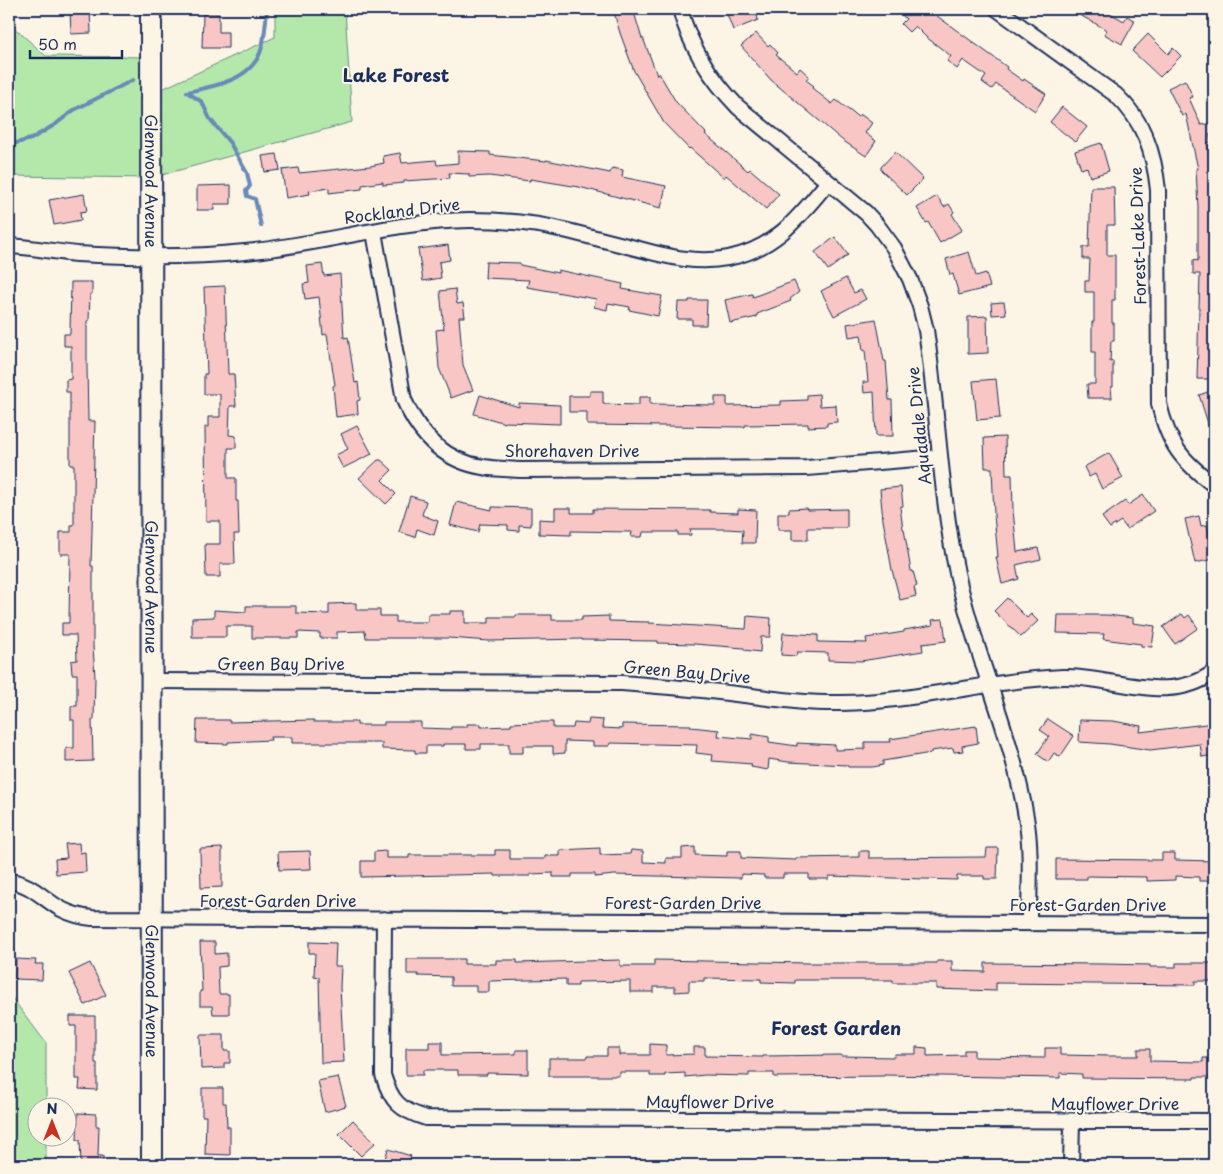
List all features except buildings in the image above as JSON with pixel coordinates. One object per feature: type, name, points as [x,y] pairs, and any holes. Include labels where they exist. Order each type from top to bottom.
[{"type":"street","name":"Glenwood Avenue","points":[[151,9],[152,1165]]},
{"type":"street","name":"Aquadale Drive","points":[[680,9],[688,33],[702,63],[720,88],[738,107],[866,213],[894,248],[910,279],[926,330],[950,538],[958,575],[1015,765],[1026,817],[1029,844],[1029,922]]},
{"type":"street","name":"Forest-Lake Drive","points":[[997,9],[1116,94],[1131,110],[1143,129],[1153,158],[1158,190],[1159,404],[1168,434],[1179,453],[1192,468],[1214,485]]},
{"type":"street","name":"Rockland Drive","points":[[9,246],[75,254],[151,256],[245,252],[430,222],[470,220],[533,224],[566,230],[677,259],[717,260],[747,253],[775,238],[794,223],[828,182]]},
{"type":"street","name":"Shorehaven Drive","points":[[374,232],[404,400],[412,419],[433,444],[442,451],[469,464],[521,470],[807,468],[940,457]]},
{"type":"street","name":"Green Bay Drive","points":[[151,681],[622,683],[683,687],[798,701],[839,703],[887,700],[1034,678],[1067,677],[1163,688],[1186,685],[1214,672]]},
{"type":"street","name":"Forest-Garden Drive","points":[[9,881],[30,887],[62,909],[76,915],[92,918],[1214,924]]},
{"type":"street","name":"Mayflower Drive","points":[[384,919],[384,1074],[392,1098],[400,1107],[411,1114],[426,1118],[1214,1121]]},
{"type":"street","points":[[1071,1165],[1072,1121]]},
{"type":"green space","points":[[275,9],[345,9],[352,122],[151,178],[9,176],[9,23],[46,56],[151,57],[151,94],[275,37]]},
{"type":"green space","points":[[9,994],[46,1043],[46,1096],[28,1096],[28,1146],[46,1146],[46,1165],[9,1165]]},
{"type":"waterway","points":[[187,92],[232,80],[251,67],[258,58],[262,47],[267,9]]},
{"type":"waterway","points":[[9,145],[31,139],[56,124],[74,110],[133,80]]},
{"type":"waterway","points":[[187,92],[202,102],[210,119],[230,143],[247,173],[250,186],[246,191],[247,196],[255,199],[261,226]]},
{"type":"district","name":"Lake Forest","points":[[396,76]]},
{"type":"district","name":"Forest Garden","points":[[836,1029]]}]
